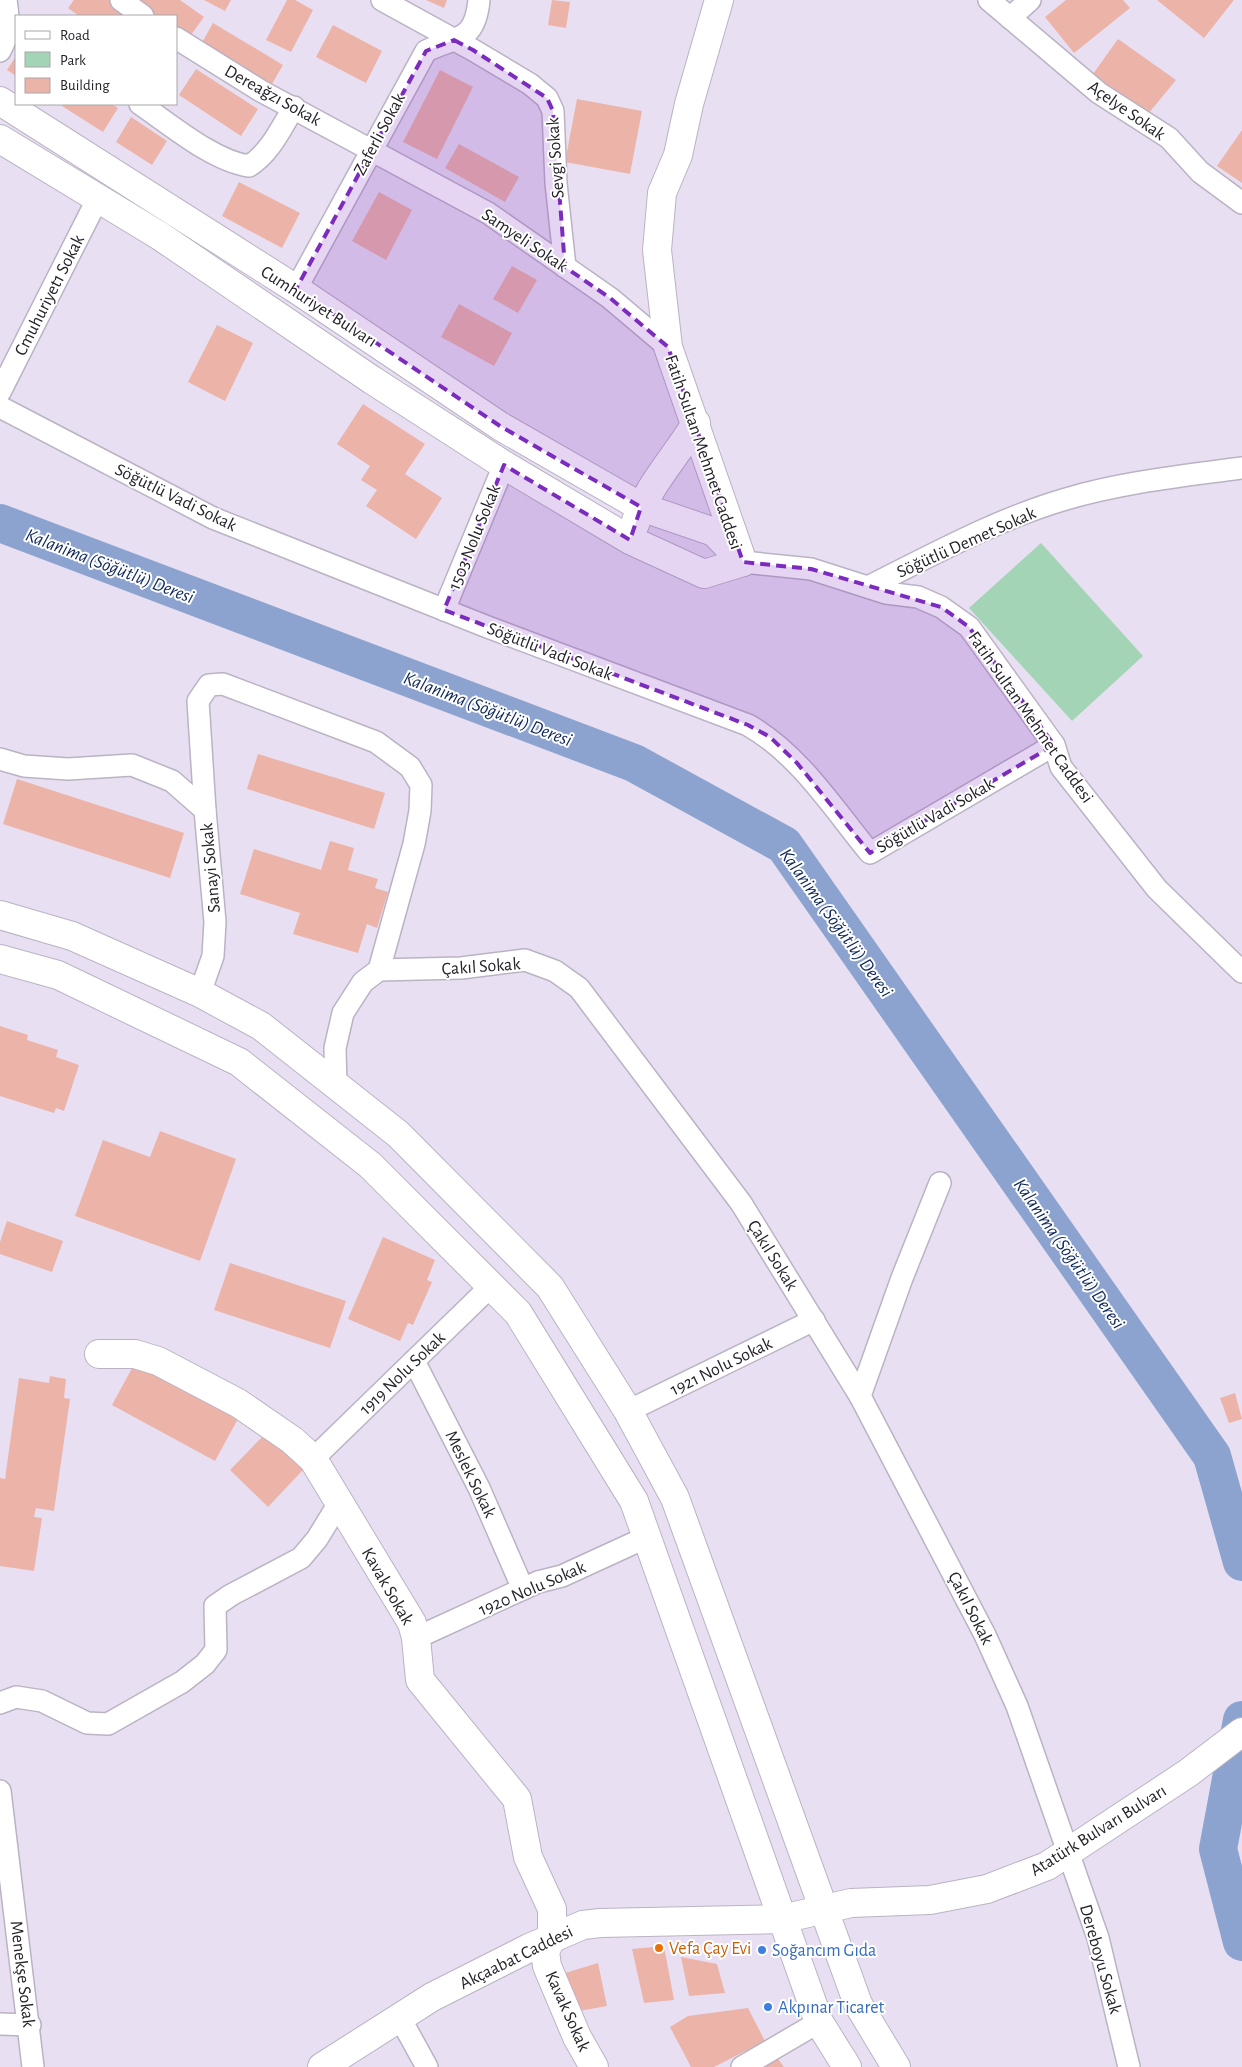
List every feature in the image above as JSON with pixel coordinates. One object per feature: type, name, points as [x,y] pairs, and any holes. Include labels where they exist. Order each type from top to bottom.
[{"type":"street","points":[[0,51],[13,27],[6,0]]},
{"type":"street","points":[[121,0],[142,15]]},
{"type":"street","name":"Sevgi Sokak","points":[[382,0],[530,84],[547,98],[553,111],[556,183],[565,267]]},
{"type":"street","name":"Zaferli Sokak","points":[[296,289],[426,51],[454,40],[470,31],[478,12],[479,0]]},
{"type":"street","name":"Açelye Sokak","points":[[989,0],[1099,93],[1169,138],[1200,172],[1242,203]]},
{"type":"street","points":[[1010,18],[1030,0]]},
{"type":"street","name":"Fatih Sultan Mehmet Caddesi","points":[[717,1],[689,104],[678,155],[662,193],[657,250],[668,347],[743,562],[811,569],[886,593],[918,598],[941,607],[969,626],[1054,745],[1061,767],[1157,888],[1242,972]]},
{"type":"street","name":"Dereağzı Sokak","points":[[178,39],[261,91],[371,150]]},
{"type":"street","name":"Cumhuriyet Bulvarı","points":[[0,101],[296,289],[500,426],[641,507],[714,532],[743,562],[704,574],[630,540],[504,465],[372,380],[160,236],[0,139]]},
{"type":"street","points":[[141,105],[199,144],[236,164],[249,166],[260,159],[267,150],[294,107]]},
{"type":"street","name":"Samyeli Sokak","points":[[371,150],[488,214],[610,298],[668,347]]},
{"type":"street","name":"Cmuhuriyet1 Sokak","points":[[0,392],[98,198]]},
{"type":"street","name":"Söğütlü Vadi Sokak","points":[[0,407],[192,509],[444,610],[748,725],[770,737],[797,763],[870,853],[1054,745]]},
{"type":"street","points":[[630,540],[641,507],[696,423]]},
{"type":"street","name":"1503 Nolu Sokak","points":[[444,610],[504,465]]},
{"type":"street","name":"Söğütlü Demet Sokak","points":[[868,587],[994,525],[1066,499],[1151,480],[1242,468]]},
{"type":"street","points":[[205,810],[198,701],[209,685],[223,684],[376,742],[410,767],[421,786],[420,811],[414,844],[379,970],[363,982],[342,1013],[335,1048],[336,1086]]},
{"type":"street","name":"Sanayi Sokak","points":[[0,759],[24,766],[68,769],[132,765],[172,781],[205,810],[215,922],[213,956],[200,994]]},
{"type":"street","points":[[0,915],[72,936],[200,994],[261,1026],[398,1134],[550,1287],[628,1411],[675,1498],[822,1909],[858,2004],[896,2067]]},
{"type":"street","points":[[0,959],[58,975],[238,1062],[370,1165],[518,1313],[634,1501],[819,2022],[846,2067]]},
{"type":"street","name":"Çakıl Sokak","points":[[379,970],[461,968],[525,960],[555,971],[579,988],[741,1203],[860,1396],[985,1635],[1017,1706],[1067,1852]]},
{"type":"street","points":[[860,1396],[895,1295],[940,1183]]},
{"type":"street","name":"1919 Nolu Sokak","points":[[313,1459],[491,1286]]},
{"type":"street","name":"1921 Nolu Sokak","points":[[628,1411],[814,1320]]},
{"type":"street","name":"Kavak Sokak","points":[[99,1354],[135,1354],[158,1361],[238,1402],[292,1440],[313,1459],[412,1623],[416,1638],[420,1680],[517,1799],[528,1857],[552,1909],[552,1938],[545,1951],[547,1966],[577,2037],[594,2067]]},
{"type":"street","name":"Meslek Sokak","points":[[414,1361],[479,1488],[523,1589]]},
{"type":"street","points":[[0,1703],[16,1697],[42,1701],[87,1723],[108,1724],[158,1696],[205,1664],[216,1650],[215,1606],[231,1594],[301,1558],[317,1539],[339,1503]]},
{"type":"street","name":"1920 Nolu Sokak","points":[[416,1638],[538,1582],[562,1576],[647,1537]]},
{"type":"street","name":"Atatürk Bulvarı Bulvarı","points":[[822,1909],[851,1903],[902,1902],[957,1897],[1012,1881],[1047,1866],[1188,1774],[1242,1732]]},
{"type":"street","name":"Menekşe Sokak","points":[[1,1805],[30,2025],[33,2067]]},
{"type":"street","name":"Dereboyu Sokak","points":[[1067,1852],[1098,1938],[1129,2067]]},
{"type":"street","name":"Akçaabat Caddesi","points":[[322,2067],[432,1997],[529,1948],[583,1925],[782,1918],[822,1909]]},
{"type":"street","points":[[400,2018],[427,2067]]},
{"type":"street","points":[[742,2067],[819,2022]]},
{"type":"street","points":[[0,2024],[30,2025]]},
{"type":"highlighted area","points":[[454,40],[473,50],[547,98],[553,111],[565,267],[610,298],[668,347],[743,562],[811,569],[941,607],[969,627],[1054,745],[870,853],[797,763],[770,737],[748,725],[444,610],[504,465],[630,540],[641,507],[500,426],[296,289],[411,74],[426,51],[441,44]]},
{"type":"green space","points":[[1041,543],[1143,656],[1072,721],[969,608]]},
{"type":"building","points":[[74,0],[113,0],[136,15],[78,15],[68,8]]},
{"type":"building","points":[[132,0],[180,0],[204,17],[188,39],[178,32],[178,15],[154,15]]},
{"type":"building","points":[[204,0],[231,0],[225,11]]},
{"type":"building","points":[[287,0],[295,0],[313,10],[291,52],[266,40]]},
{"type":"building","points":[[426,0],[447,0],[444,8]]},
{"type":"building","points":[[552,0],[570,2],[566,28],[548,25]]},
{"type":"building","points":[[1066,0],[1123,0],[1130,8],[1074,53],[1045,17]]},
{"type":"building","points":[[1157,0],[1234,0],[1204,38]]},
{"type":"building","points":[[213,23],[283,65],[269,89],[199,48]]},
{"type":"building","points":[[333,25],[382,51],[366,83],[316,57]]},
{"type":"building","points":[[1118,39],[1176,80],[1148,114],[1093,74]]},
{"type":"building","points":[[15,58],[15,75],[7,70]]},
{"type":"building","points":[[196,69],[258,109],[241,136],[179,95]]},
{"type":"building","points":[[440,70],[473,87],[437,159],[403,142]]},
{"type":"building","points":[[577,99],[642,111],[630,174],[565,162]]},
{"type":"building","points":[[113,105],[118,108],[103,132],[62,106]]},
{"type":"building","points":[[131,117],[167,141],[152,165],[116,142]]},
{"type":"building","points":[[1242,130],[1242,183],[1217,166]]},
{"type":"building","points":[[459,144],[519,177],[505,202],[445,168]]},
{"type":"building","points":[[239,182],[300,213],[282,248],[222,216]]},
{"type":"building","points":[[379,192],[412,210],[386,260],[352,241]]},
{"type":"building","points":[[512,266],[537,280],[518,313],[493,299]]},
{"type":"building","points":[[459,304],[512,333],[494,366],[441,337]]},
{"type":"building","points":[[217,325],[253,343],[225,401],[188,382]]},
{"type":"building","points":[[363,404],[425,444],[405,474],[442,498],[416,539],[366,506],[377,490],[361,480],[370,466],[337,444]]},
{"type":"building","points":[[258,754],[385,793],[374,829],[247,789]]},
{"type":"building","points":[[17,779],[184,833],[170,878],[3,824]]},
{"type":"building","points":[[330,841],[354,848],[348,870],[378,879],[375,888],[388,892],[377,928],[367,924],[358,953],[293,934],[300,913],[240,894],[254,849],[321,870]]},
{"type":"building","points":[[0,1026],[28,1035],[27,1040],[58,1050],[56,1057],[79,1065],[64,1111],[56,1108],[54,1113],[0,1096]]},
{"type":"building","points":[[160,1131],[236,1159],[200,1261],[75,1216],[103,1140],[150,1157]]},
{"type":"building","points":[[7,1221],[63,1241],[52,1272],[0,1254],[0,1242]]},
{"type":"building","points":[[383,1237],[435,1260],[427,1280],[432,1282],[413,1325],[408,1323],[400,1341],[348,1319]]},
{"type":"building","points":[[230,1263],[346,1301],[330,1348],[214,1310]]},
{"type":"building","points":[[136,1361],[239,1417],[215,1461],[112,1405]]},
{"type":"building","points":[[50,1376],[66,1379],[64,1398],[70,1399],[54,1511],[36,1508],[34,1517],[42,1518],[34,1571],[0,1566],[0,1478],[5,1479],[19,1378],[49,1383]]},
{"type":"building","points":[[1235,1393],[1242,1419],[1229,1423],[1220,1398]]},
{"type":"building","points":[[266,1433],[303,1470],[268,1507],[230,1470]]},
{"type":"building","points":[[664,1946],[674,2000],[644,2003],[632,1949]]},
{"type":"building","points":[[681,1957],[717,1964],[725,1993],[689,1996]]},
{"type":"building","points":[[598,1963],[607,2006],[579,2011],[565,1973]]},
{"type":"building","points":[[748,2008],[765,2041],[714,2067],[691,2067],[670,2027],[688,2016]]},
{"type":"building","points":[[776,2056],[784,2067],[759,2067]]},
{"type":"waterway","name":"Kalanima (Söğütlü) Deresi","points":[[0,523],[634,763],[784,845],[1212,1456],[1242,1562]]},
{"type":"waterway","name":"Kalanima (Söğütlü) Deresi","points":[[1242,1720],[1218,1849],[1242,1942]]},
{"type":"place","name":"Vefa Çay Evi","points":[[659,1948]]},
{"type":"place","name":"Soğancım Gıda","points":[[762,1950]]},
{"type":"place","name":"Akpınar Ticaret","points":[[768,2007]]}]
